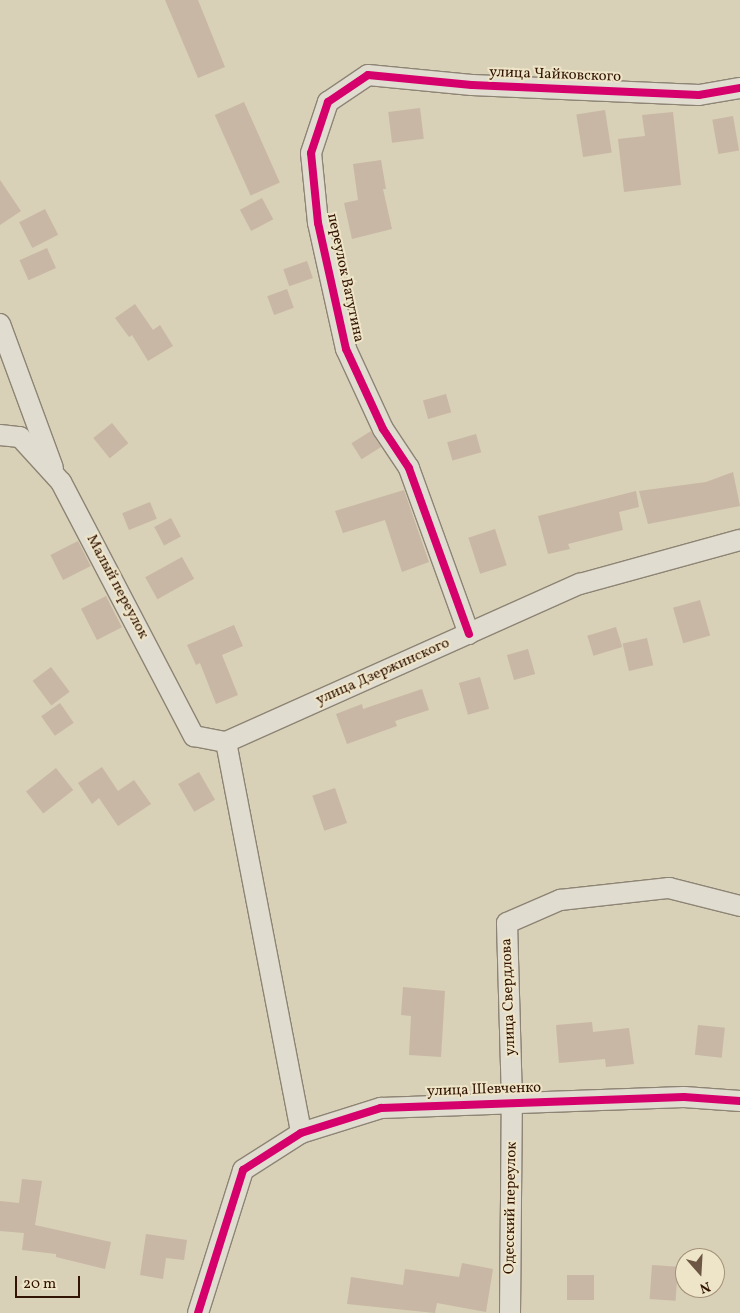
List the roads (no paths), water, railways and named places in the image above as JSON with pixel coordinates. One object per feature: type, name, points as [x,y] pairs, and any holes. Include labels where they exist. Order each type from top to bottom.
[{"type":"street","name":"улица Чайковского","points":[[368,75],[472,86],[699,95],[740,88]]},
{"type":"street","name":"переулок Ватутина","points":[[368,75],[328,102],[311,153],[318,223],[346,349],[383,429],[409,468],[469,634]]},
{"type":"street","points":[[0,324],[56,477]]},
{"type":"street","name":"Малый переулок","points":[[0,435],[20,437],[56,477],[194,736],[226,742]]},
{"type":"street","name":"улица Дзержинского","points":[[226,742],[580,584],[740,540]]},
{"type":"street","points":[[226,742],[300,1133]]},
{"type":"street","name":"улица Свердлова","points":[[512,1102],[506,923],[560,900],[668,888],[740,906]]},
{"type":"street","name":"улица Шевченко","points":[[198,1313],[243,1170],[300,1133],[381,1108],[684,1097],[740,1101]]},
{"type":"street","name":"Одесский переулок","points":[[510,1313],[512,1102]]}]
